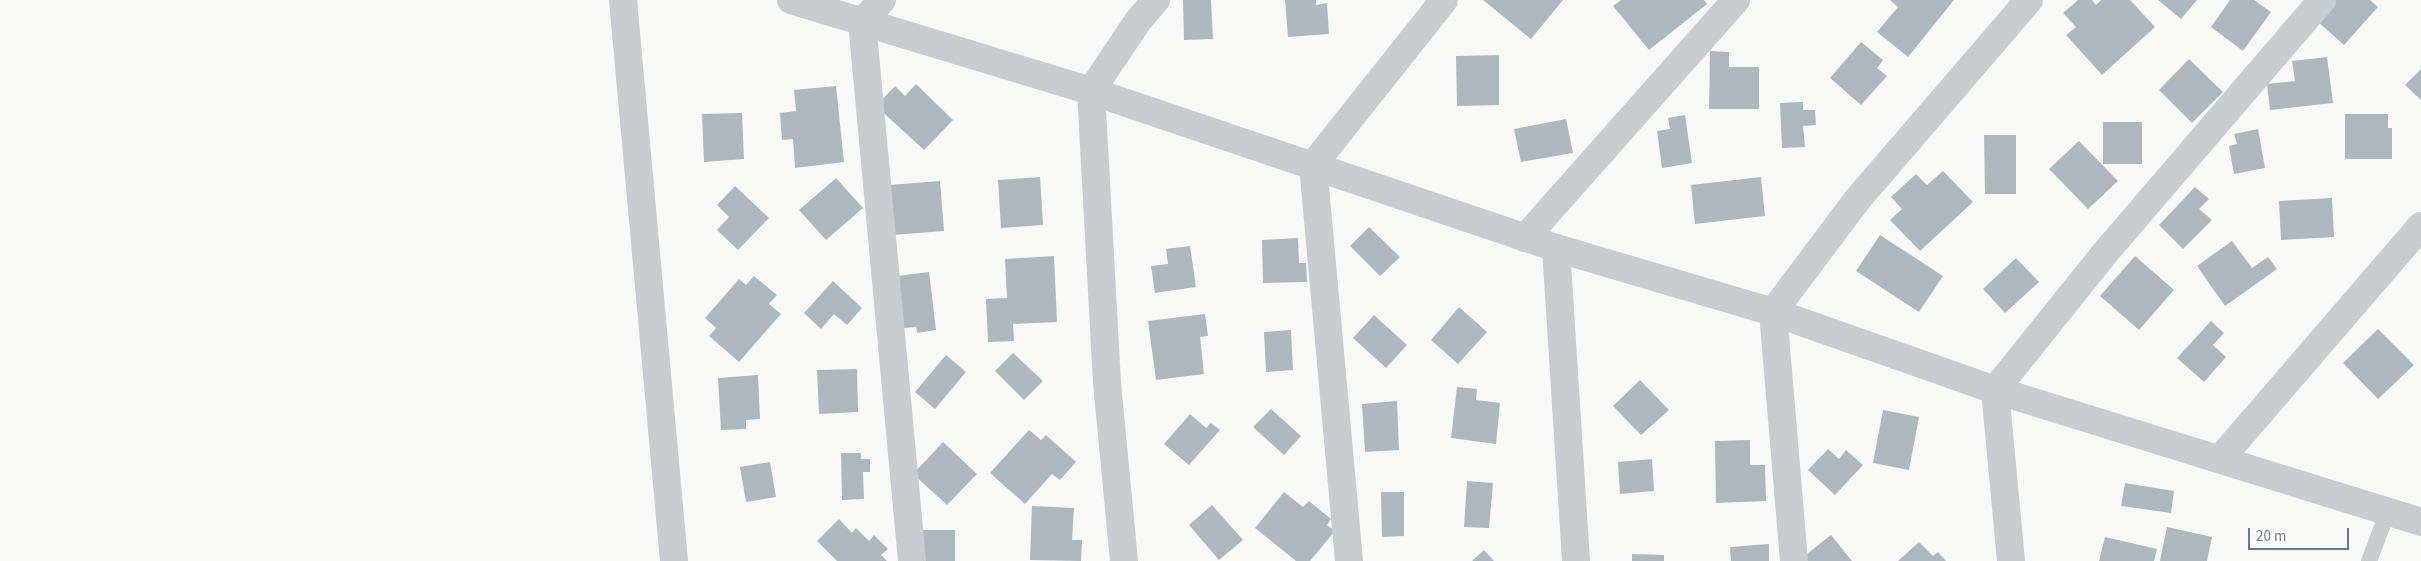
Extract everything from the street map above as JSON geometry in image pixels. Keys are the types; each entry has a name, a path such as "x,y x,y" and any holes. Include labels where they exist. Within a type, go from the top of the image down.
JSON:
{"street":[{"path":"623,0 674,561"},
{"path":"791,0 1091,91 1525,238 1773,312 1995,390 2221,458 2421,522"},
{"path":"882,0 862,22 912,561"},
{"path":"1124,561 1107,383 1091,91 1138,21 1156,0"},
{"path":"1349,561 1313,165 1444,0"},
{"path":"1525,238 1736,0"},
{"path":"1794,561 1773,312 1856,200 2030,0"},
{"path":"2011,561 1995,390 2105,253 2322,0"},
{"path":"2221,458 2421,226"},
{"path":"1556,248 1576,561"}],"lane":[{"path":"2370,561 2388,511"}],"building":[{"path":"1183,0 1211,0 1213,39 1184,40"},
{"path":"1285,0 1316,0 1316,5 1327,3 1329,34 1288,37"},
{"path":"1483,0 1563,0 1531,39"},
{"path":"1621,0 1704,0 1707,4 1649,50 1613,6"},
{"path":"1890,0 1954,0 1908,57 1877,32 1898,7"},
{"path":"2078,0 2092,0 2096,5 2101,0 2130,0 2155,27 2102,75 2066,35 2076,27 2063,13"},
{"path":"2158,0 2197,0 2181,19"},
{"path":"2230,0 2254,0 2271,12 2243,51 2211,27"},
{"path":"2336,0 2370,0 2378,7 2344,45 2317,21"},
{"path":"1861,42 1883,60 1877,68 1887,76 1861,105 1830,78"},
{"path":"1710,51 1729,52 1729,67 1759,67 1759,109 1709,109"},
{"path":"1499,55 1499,105 1457,106 1456,56"},
{"path":"2327,57 2333,103 2270,110 2267,84 2295,81 2292,61"},
{"path":"2189,59 2223,92 2192,123 2159,90"},
{"path":"2421,69 2421,100 2405,85"},
{"path":"916,84 953,120 924,150 876,106 895,86 905,96"},
{"path":"836,86 844,162 795,168 793,139 782,140 780,113 796,111 794,90"},
{"path":"1803,102 1803,110 1815,110 1816,125 1803,126 1805,147 1782,148 1780,103"},
{"path":"742,113 744,159 704,162 702,114"},
{"path":"2345,114 2388,114 2388,128 2392,128 2392,159 2345,159"},
{"path":"1685,115 1692,163 1662,168 1657,131 1670,129 1668,118"},
{"path":"1566,119 1573,153 1521,162 1514,129"},
{"path":"2103,122 2142,122 2142,164 2103,164"},
{"path":"2258,129 2265,168 2234,174 2229,146 2237,144 2234,134"},
{"path":"1984,135 2016,135 2016,194 1985,194"},
{"path":"2079,141 2118,181 2088,209 2049,169"},
{"path":"1943,171 1973,202 1920,251 1890,220 1902,209 1891,197 1916,174 1927,185"},
{"path":"1040,177 1043,225 1001,228 998,180"},
{"path":"1761,177 1765,216 1695,224 1691,185"},
{"path":"836,178 863,208 826,240 799,210"},
{"path":"940,181 944,231 893,235 889,185"},
{"path":"735,186 769,218 738,250 717,230 729,217 717,205"},
{"path":"2195,187 2209,199 2199,209 2212,220 2183,249 2159,225"},
{"path":"2332,198 2334,237 2281,240 2279,201"},
{"path":"1369,227 1400,257 1380,276 1350,246"},
{"path":"1880,235 1943,276 1919,312 1856,271"},
{"path":"1298,238 1299,263 1306,263 1307,282 1263,283 1262,240"},
{"path":"2232,241 2252,268 2268,257 2277,269 2225,306 2197,266"},
{"path":"1190,246 1196,287 1155,293 1151,266 1168,264 1166,249"},
{"path":"1054,256 1057,322 1013,324 1014,341 988,342 986,299 1007,298 1005,259"},
{"path":"2135,256 2174,290 2139,330 2100,296"},
{"path":"2016,258 2039,282 2005,313 1983,289"},
{"path":"929,272 936,330 917,333 916,327 904,328 897,276"},
{"path":"754,276 777,295 769,304 781,314 739,362 709,336 716,328 705,318 739,279 746,285"},
{"path":"833,281 862,308 847,325 834,314 821,329 804,313"},
{"path":"1459,307 1487,332 1458,364 1431,340"},
{"path":"1205,314 1208,336 1200,337 1204,374 1156,380 1148,321"},
{"path":"1374,315 1407,345 1386,368 1353,338"},
{"path":"2211,321 2224,333 2213,345 2226,357 2204,382 2177,358"},
{"path":"2378,329 2414,365 2378,399 2343,363"},
{"path":"1291,330 1293,370 1266,372 1264,332"},
{"path":"1013,353 1043,381 1024,400 995,371"},
{"path":"946,355 966,372 935,409 915,392"},
{"path":"857,369 858,412 819,414 817,370"},
{"path":"758,375 760,419 746,420 746,429 721,430 718,378"},
{"path":"1640,380 1669,410 1641,435 1613,406"},
{"path":"1457,387 1477,389 1476,400 1500,403 1496,444 1451,438"},
{"path":"1397,401 1399,450 1365,452 1362,404"},
{"path":"1271,409 1301,436 1284,455 1253,427"},
{"path":"1883,410 1919,417 1909,470 1873,463"},
{"path":"1190,414 1206,428 1211,423 1220,430 1189,465 1164,444"},
{"path":"1029,430 1041,440 1046,435 1076,462 1060,480 1052,474 1025,504 990,473"},
{"path":"1750,440 1750,465 1765,465 1766,501 1716,503 1715,441"},
{"path":"943,442 977,474 947,505 913,474"},
{"path":"1828,449 1839,459 1846,450 1863,465 1835,495 1808,470"},
{"path":"841,453 861,453 861,459 870,459 870,472 863,472 864,499 842,500"},
{"path":"1652,459 1654,491 1620,494 1618,462"},
{"path":"770,462 776,497 746,502 740,467"},
{"path":"1467,481 1493,483 1489,528 1464,527"},
{"path":"2125,483 2174,491 2171,513 2121,506"},
{"path":"1284,492 1303,507 1309,501 1331,519 1327,525 1335,531 1310,561 1296,561 1255,528"},
{"path":"1381,492 1404,492 1404,536 1382,537"},
{"path":"1212,505 1243,540 1219,560 1189,525"},
{"path":"1032,506 1074,508 1072,540 1082,540 1081,561 1030,560"},
{"path":"839,519 852,533 856,528 869,541 874,535 888,549 881,555 887,561 837,561 817,541"},
{"path":"2167,527 2212,537 2207,561 2160,561"},
{"path":"918,530 955,530 955,561 918,561"},
{"path":"1831,535 1852,561 1798,561"},
{"path":"2105,537 2157,549 2154,561 2099,561"},
{"path":"1919,542 1933,556 1938,552 1946,561 1898,561"},
{"path":"1769,544 1769,561 1731,561 1730,547"},
{"path":"1484,550 1494,561 1472,561"},
{"path":"1632,554 1664,555 1664,561 1632,561"}]}
